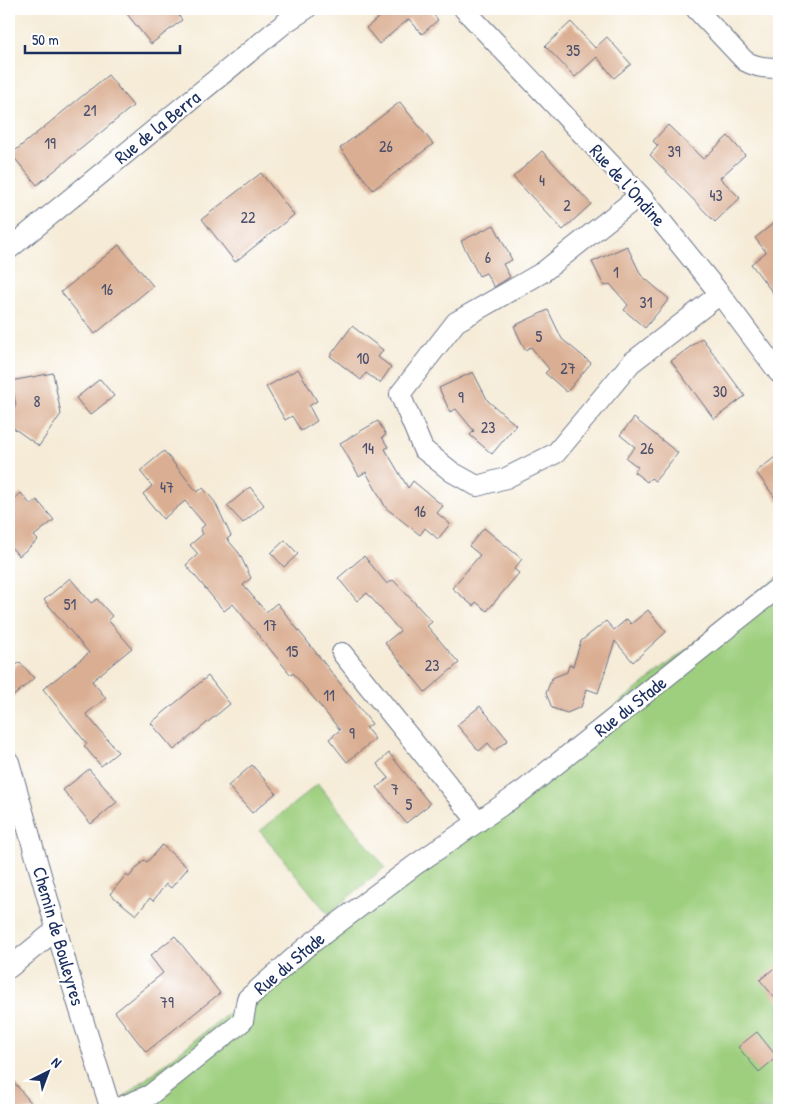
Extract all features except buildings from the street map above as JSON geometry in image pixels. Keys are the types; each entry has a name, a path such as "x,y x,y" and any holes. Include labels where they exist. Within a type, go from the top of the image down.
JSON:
{"street":[{"name":"Rue de la Berra","path":"9,249 286,22 306,9"},
{"name":"Rue de l'Ondine","path":"464,9 640,195 720,294 779,373"},
{"path":"696,9 745,61 755,66 771,69 779,67"},
{"path":"640,195 544,272 456,322 400,394 424,449 452,472 476,486 506,478 556,453 632,363 720,294"},
{"name":"Rue du Stade","path":"113,1110 156,1091 243,1021 247,999 305,948 415,865 524,790 779,587"},
{"path":"342,653 478,822"},
{"name":"Chemin de Bouleyres","path":"9,762 57,929 113,1110"},
{"path":"9,968 57,929"}],"green space":[{"path":"779,576 779,1110 119,1110 123,1097"},
{"path":"318,784 385,867 328,914 260,831"}]}
